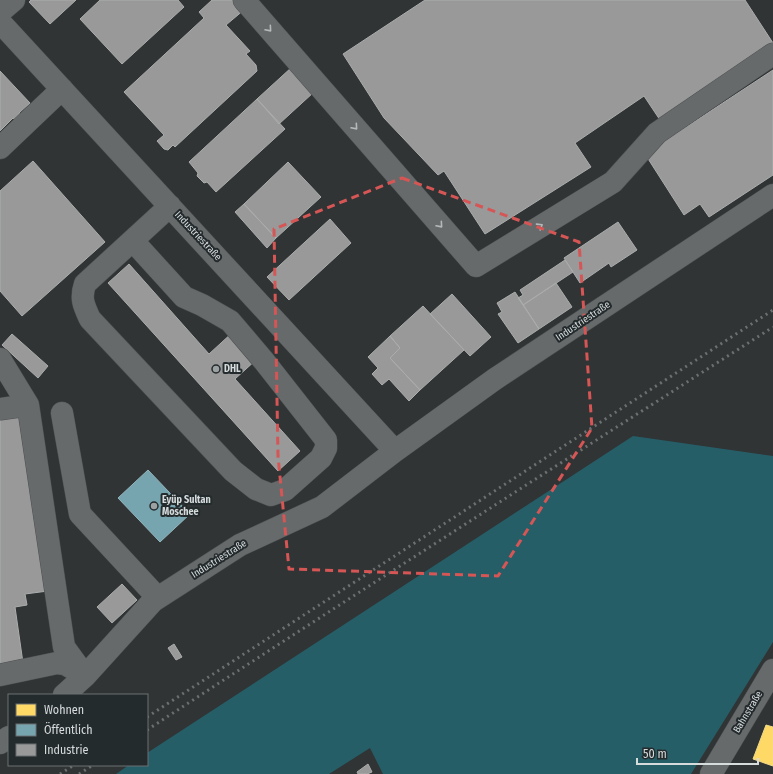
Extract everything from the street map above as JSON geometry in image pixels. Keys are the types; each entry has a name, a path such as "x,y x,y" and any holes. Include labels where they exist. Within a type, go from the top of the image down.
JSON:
{"street":[{"path":"0,12 14,0"},
{"path":"244,0 476,266 613,182 657,133 773,54"},
{"name":"Industriestraße","path":"0,22 395,451"},
{"path":"0,148 62,89"},
{"name":"Industriestraße","path":"65,694 85,676 153,601 240,545 322,507 395,451 495,379 773,195"},
{"path":"133,241 184,297 202,305 230,321 264,361 326,440 326,448 321,458 285,490 271,495 256,489 233,471 90,320 82,301 85,284 170,206"},
{"path":"0,359 28,405 64,647 85,676"},
{"path":"0,409 28,405"},
{"path":"62,413 80,514 158,598"},
{"path":"0,676 57,663 65,664 85,676"},
{"name":"Bahnstraße","path":"711,774 773,670"}],"highlighted area":[{"path":"402,178 579,242 592,428 498,576 289,569 278,456 274,229"}],"shaded area":[{"path":"633,436 773,456 773,642 691,774 383,774 370,748 329,774 116,774 128,766 148,766 148,752"}],"building: Wohnen":[{"path":"766,725 773,727 773,766 753,759"}],"building: Öffentlich":[{"name":"Eyüp Sultan Moschee","path":"148,470 190,514 160,542 118,498"}],"building: Industrie":[{"path":"31,0 76,0 50,24 29,2"},
{"path":"100,0 178,0 184,7 122,64 80,19"},
{"path":"212,0 237,0 245,9 226,25 250,51 246,54 256,65 257,71 175,147 173,145 168,150 164,149 157,141 164,135 124,92 204,18 199,12"},
{"path":"425,0 745,0 773,45 660,120 644,96 575,143 591,167 485,234 444,171 438,175 384,118 343,54"},
{"path":"292,67 314,92 279,124 257,99"},
{"path":"773,70 773,175 709,217 700,204 684,215 645,154"},
{"path":"0,71 30,103 19,113 20,116 16,120 13,118 0,131"},
{"path":"257,99 285,129 216,192 207,182 204,183 197,176 198,173 189,162"},
{"path":"33,161 105,242 22,316 0,291 0,191"},
{"path":"288,162 321,197 276,238 244,204"},
{"path":"244,204 276,238 267,248 235,212"},
{"path":"330,219 351,243 289,300 267,277"},
{"path":"618,222 637,250 611,267 609,263 580,283 564,258"},
{"path":"565,260 573,272 523,305 518,298 523,295 520,290"},
{"name":"DHL","path":"129,264 209,354 233,332 257,359 235,379 300,451 278,471 108,283"},
{"path":"556,283 572,307 539,329 523,305"},
{"path":"515,292 539,329 518,343 498,314 502,312 497,303"},
{"path":"452,294 491,337 470,356 430,314"},
{"path":"423,306 464,350 420,390 390,358 400,348 390,336"},
{"path":"12,334 48,366 38,378 2,345"},
{"path":"390,336 400,348 390,358 420,390 409,401 389,379 382,385 372,374 378,368 368,357"},
{"path":"22,416 48,591 25,594 27,605 15,607 23,663 0,666 0,420"},
{"path":"122,584 137,600 112,623 97,607"},
{"path":"174,644 182,657 176,660 168,648"},
{"path":"368,764 372,772 367,774 358,774 357,772"}],"railway":[{"path":"148,716 773,310"},
{"path":"148,729 773,327"},
{"path":"60,774 72,766"},
{"path":"79,774 91,766"}],"place":[{"name":"DHL","path":"216,369"},
{"name":"Eyüp Sultan Moschee","path":"154,506"}]}
